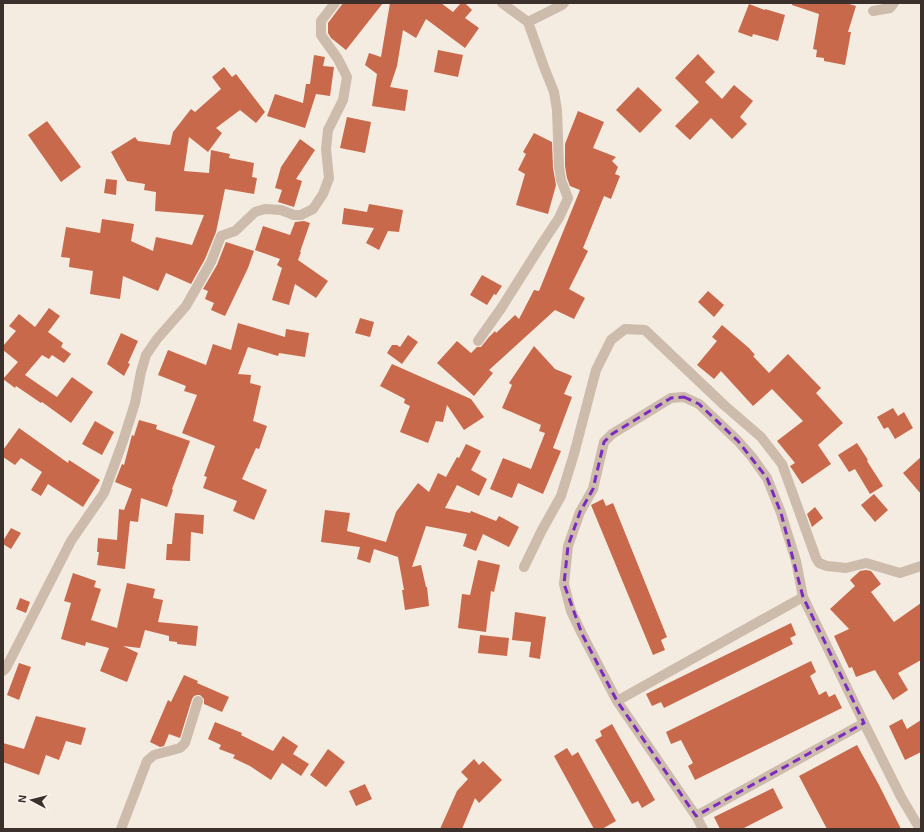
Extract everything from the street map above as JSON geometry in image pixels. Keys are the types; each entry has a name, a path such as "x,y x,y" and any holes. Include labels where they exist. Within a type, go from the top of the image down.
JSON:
{"street":[{"path":"3,672 71,541 104,493 135,403 146,355 157,339 186,306 211,262 221,236 236,231 255,212 265,209 281,210 294,215 301,215 313,209 323,194 329,178 326,148 328,130 343,100 346,77 338,59 321,35 321,21 335,3"},
{"path":"478,341 502,307 559,218 568,198 561,180 559,167 557,110 554,92 528,22 502,3"},
{"path":"528,22 564,3"},
{"path":"873,12 890,8 894,3"},
{"path":"524,567 561,496 574,454 596,370 611,340 625,329 645,330 724,405 761,436 782,464 819,563 827,566 846,568 866,563 900,573 921,566"},
{"path":"703,829 696,816 617,701 571,611 564,584 568,546 580,512 593,489 604,442 612,434 671,398 684,397 700,404 738,441 767,478 781,513 796,561 803,597 901,797 920,829"},
{"path":"617,701 803,597"},
{"path":"121,829 147,761 154,756 180,748 185,743 198,701"},
{"path":"696,816 864,723"}],"highlighted area":[{"path":"684,397 699,404 738,441 767,478 781,513 803,597 864,723 696,816 617,701 582,634 564,584 568,546 580,512 593,489 604,442 612,434 671,398"}],"building":[{"path":"343,3 383,3 346,50 331,38 328,33 328,23"},
{"path":"390,3 441,3 453,12 461,3 465,3 472,10 465,18 479,28 465,48 426,19 416,38 403,30 397,66 390,87 408,90 405,111 372,106 377,74 365,65 369,53 381,57"},
{"path":"792,3 846,3 856,6 848,32 851,32 845,65 824,61 824,58 816,57 817,50 813,49 819,14 792,5"},
{"path":"749,4 785,15 778,41 753,34 752,37 738,32"},
{"path":"438,50 463,55 458,77 434,72"},
{"path":"698,54 715,72 705,82 722,99 734,85 753,101 740,117 747,124 732,139 711,118 690,140 675,126 699,102 675,78"},
{"path":"314,55 325,57 323,66 334,67 330,96 316,94 305,128 267,116 275,94 303,103 306,84 310,84"},
{"path":"224,67 232,77 236,74 265,112 256,123 240,110 216,128 222,133 208,152 189,137 184,171 209,173 211,150 230,154 229,158 254,163 252,177 257,178 254,194 225,189 216,232 205,259 191,284 166,273 158,291 123,276 120,299 90,294 93,271 69,267 70,258 61,257 66,227 100,233 102,219 134,224 131,241 153,251 156,237 192,245 204,215 155,211 156,192 144,190 145,184 127,181 111,152 135,137 138,141 170,145 173,132 191,109 195,112 221,89 212,77"},
{"path":"638,87 662,110 640,133 616,110"},
{"path":"578,111 604,122 593,148 616,157 612,161 618,167 615,174 620,176 611,199 604,196 583,248 588,251 569,289 585,298 574,319 555,310 489,370 493,373 474,396 437,363 457,341 471,353 477,347 481,347 495,331 496,333 515,315 519,319 534,290 539,291 580,190 570,186 565,166 565,144"},
{"path":"347,117 371,122 365,153 340,148"},
{"path":"47,121 81,167 61,182 28,135"},
{"path":"534,133 552,142 553,168 556,185 548,214 516,205 525,174 518,170 526,154 523,152"},
{"path":"300,139 315,150 296,179 302,181 294,207 278,202 282,190 275,188 281,167"},
{"path":"106,179 117,180 116,195 104,193"},
{"path":"369,204 403,210 399,232 388,231 379,250 366,243 374,228 342,224 344,208 367,212"},
{"path":"304,221 310,223 298,260 328,281 316,298 295,284 289,305 272,300 282,268 277,265 280,259 255,250 263,226 290,235 295,222"},
{"path":"226,242 254,251 248,268 225,316 211,310 214,303 205,299 208,291 203,289 217,265"},
{"path":"482,275 502,286 496,295 494,294 487,305 470,295"},
{"path":"708,291 724,305 714,317 698,302"},
{"path":"49,308 60,316 48,332 63,343 61,347 71,354 64,363 52,355 49,359 42,355 25,375 57,397 72,377 93,392 71,423 42,402 41,403 16,386 15,388 3,379 18,362 3,350 3,346 16,331 9,326 19,314 35,327"},
{"path":"360,318 374,322 370,337 355,333"},
{"path":"238,323 285,337 286,329 309,333 305,357 279,353 278,356 248,347 238,374 251,375 250,383 261,386 253,421 267,426 259,449 256,448 242,479 267,490 254,520 233,511 237,501 203,488 207,477 204,476 215,446 182,433 197,395 184,391 186,386 158,375 168,350 206,365 213,344 231,350"},
{"path":"722,325 749,348 755,355 753,356 769,373 788,354 821,388 816,393 843,423 818,445 831,464 802,484 790,466 795,463 777,441 803,421 772,389 753,406 721,371 714,379 697,365 717,341 712,337"},
{"path":"121,333 138,341 124,376 107,364"},
{"path":"408,335 418,342 402,364 387,353 392,345 397,345 400,347"},
{"path":"534,346 555,369 572,376 564,394 572,397 553,448 561,451 543,494 518,483 512,498 490,489 503,458 531,469 545,433 539,431 541,425 502,408 512,385 509,383"},
{"path":"392,364 471,399 484,417 464,430 447,405 443,422 436,421 428,443 400,432 410,406 404,403 405,399 380,386"},
{"path":"893,408 898,416 904,412 913,428 895,439 888,427 884,429 877,417"},
{"path":"139,420 157,425 156,429 190,441 172,489 173,490 167,507 141,498 138,522 130,521 125,569 97,565 99,552 97,552 98,538 117,540 119,509 124,510 132,489 115,482 122,464 124,465 132,435 134,436"},
{"path":"95,421 114,432 102,455 82,444"},
{"path":"19,428 68,463 69,460 100,480 83,507 48,484 41,496 31,490 42,472 21,458 15,465 3,457 3,450"},
{"path":"857,443 883,486 870,494 855,469 849,472 838,455"},
{"path":"466,444 481,451 471,470 487,479 479,496 457,485 445,508 470,513 471,511 496,521 499,516 519,527 509,547 483,534 476,551 463,546 467,534 426,526 412,567 421,565 427,587 429,606 405,610 402,590 404,590 398,557 374,549 370,563 357,559 360,547 321,542 325,510 350,513 347,531 386,542 396,512 418,483 429,492 438,473 446,477 457,457 459,458"},
{"path":"921,457 921,494 903,473"},
{"path":"874,494 888,510 875,522 861,505"},
{"path":"603,499 606,506 613,503 667,637 661,640 665,650 653,655 591,505"},
{"path":"815,507 823,518 812,527 807,514"},
{"path":"175,513 204,515 203,534 191,532 190,561 166,560 167,544 172,544"},
{"path":"11,528 21,533 11,549 3,544 3,541"},
{"path":"478,560 500,565 494,592 491,591 486,632 458,628 462,594 470,595"},
{"path":"860,571 871,571 881,584 871,592 894,622 921,603 921,660 898,673 908,690 893,700 875,670 856,677 852,667 849,668 834,636 849,629 830,609 855,586 850,580"},
{"path":"73,573 96,581 94,587 101,589 91,620 117,628 127,583 155,589 153,598 163,600 158,622 198,626 196,646 177,644 177,642 169,641 169,636 145,630 140,648 123,646 138,653 127,682 100,671 109,648 86,642 85,646 61,639 71,603 64,601"},
{"path":"20,598 30,602 26,613 16,609"},
{"path":"515,612 546,617 540,659 529,657 531,642 512,640"},
{"path":"791,623 796,635 790,638 793,644 664,708 661,702 652,706 646,694"},
{"path":"480,635 509,638 507,656 478,653"},
{"path":"811,661 816,672 810,676 819,695 826,691 829,697 835,694 842,708 695,780 688,766 693,763 681,740 671,744 666,732"},
{"path":"19,663 31,667 19,700 7,695"},
{"path":"184,675 198,681 197,683 229,697 222,712 204,704 204,699 200,695 194,696 180,738 169,734 164,746 160,747 150,742 168,700 171,702"},
{"path":"36,716 86,728 81,745 66,741 59,760 46,755 39,775 3,762 3,743 24,749"},
{"path":"902,719 907,729 921,720 921,752 905,760 889,726"},
{"path":"215,722 242,733 241,735 273,751 283,736 298,746 293,754 309,764 301,776 282,763 271,780 250,766 233,758 235,755 219,749 221,745 208,739"},
{"path":"612,724 655,800 642,808 638,801 632,804 595,740 602,736 600,731"},
{"path":"857,745 901,829 827,829 799,776"},
{"path":"567,748 572,756 578,752 616,821 602,829 594,829 554,756"},
{"path":"328,749 345,762 326,787 310,775"},
{"path":"474,759 479,765 483,761 502,780 479,803 475,798 462,829 440,829 457,791 468,779 461,772"},
{"path":"365,784 372,799 356,806 349,791"},
{"path":"773,788 783,808 742,829 720,829 714,817"}]}
